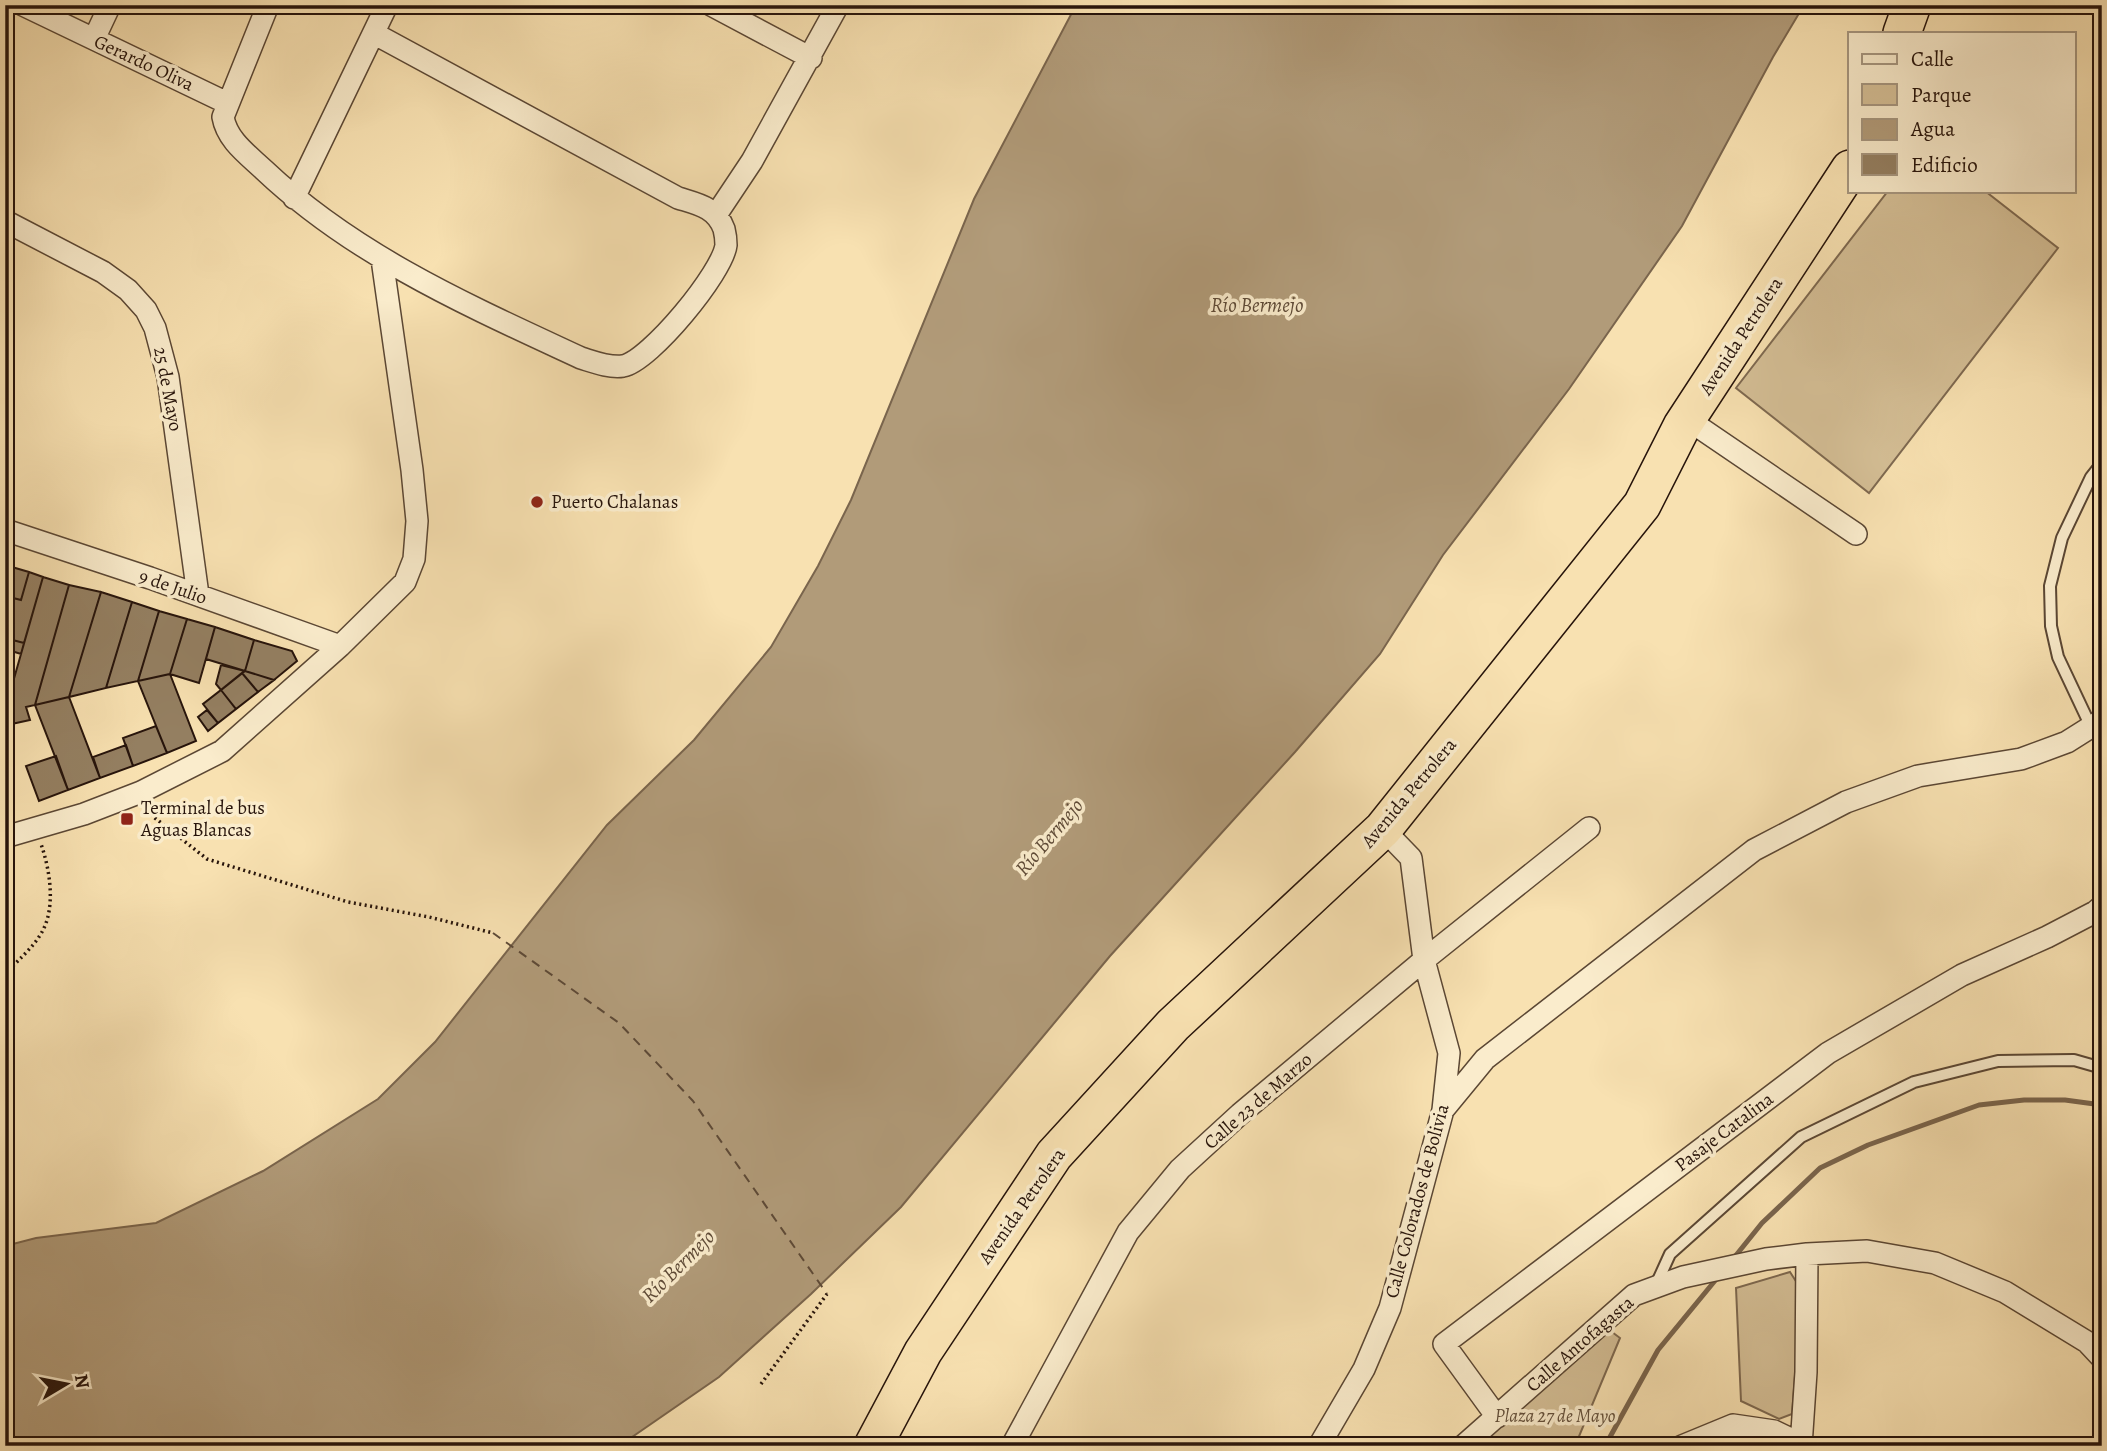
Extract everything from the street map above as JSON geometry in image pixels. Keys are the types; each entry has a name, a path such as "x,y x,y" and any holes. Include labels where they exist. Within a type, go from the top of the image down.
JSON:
{"highway":[{"path":"1902,32 1912,5"},
{"name":"Avenida Petrolera","path":"873,1446 923,1352 1054,1155 1172,1025 1383,829 1642,505 1688,419 1848,172"}],"street":[{"name":"Gerardo Oliva","path":"23,5 227,103"},
{"path":"94,39 110,5"},
{"path":"268,5 223,117 225,129 233,142 320,219 423,283 581,358 605,366 624,366 639,359 665,335 719,263 726,246 724,231 716,215 709,208 678,198 375,34"},
{"path":"294,198 387,5"},
{"path":"711,5 811,58"},
{"path":"716,215 752,162 838,5"},
{"name":"25 de Mayo","path":"5,221 103,272 128,290 146,310 155,328 168,377 198,595"},
{"path":"5,837 84,814 128,797 222,751 340,646 405,582 416,544 412,470 382,259"},
{"path":"1688,419 1856,534"},
{"name":"9 de Julio","path":"5,530 340,646"},
{"path":"1443,1110 1485,1059 1754,850 1846,802 1918,776 2021,759 2067,742 2096,724"},
{"name":"Calle 23 de Marzo","path":"1012,1446 1128,1232 1181,1169 1240,1114 1424,960 1589,828"},
{"name":"Calle Colorados de Bolivia","path":"1320,1446 1364,1369 1390,1308 1443,1110 1449,1053 1424,960 1411,858 1383,829"},
{"name":"Pasaje Catalina","path":"1497,1417 1444,1345 1828,1053 1962,975 2099,912"},
{"name":"Calle Antofagasta","path":"1463,1446 1634,1295 1683,1277 1766,1259 1867,1251 1935,1263 2005,1292 2087,1342 2100,1353"},
{"path":"1682,1446 1732,1425 1774,1431 1801,1445 1806,1372 1807,1254"}],"lane":[{"path":"2096,724 2058,657 2051,626 2050,586 2062,538 2091,477 2102,463"},
{"path":"1654,1288 1670,1254 1801,1137 1914,1082 1998,1061 2074,1060 2102,1068"}],"path":[{"path":"128,797 207,859 348,902 429,917 493,933"},
{"path":"5,974 43,930 49,909 47,861 34,830"},
{"path":"761,1384 827,1294"}],"green space":[{"path":"1887,192 1986,192 2058,248 1869,493 1736,388"},
{"path":"1790,1272 1799,1286 1800,1311 1792,1414 1779,1419 1741,1401 1736,1288"},
{"name":"Plaza 27 de Mayo","path":"1608,1329 1620,1338 1575,1446 1477,1446"}],"water":[{"name":"Río Bermejo","path":"1076,5 1804,5 1682,226 1569,389 1443,555 1380,654 1110,956 901,1207 811,1294 719,1377 619,1446 5,1446 5,1246 36,1238 156,1223 263,1171 378,1099 435,1042 607,825 694,740 771,647 818,566 851,500 974,199"}],"building":[{"path":"5,565 29,572 21,600 13,598 6,623"},
{"path":"29,572 43,577 24,643 5,638 5,623 13,598 21,600"},
{"path":"43,577 69,585 35,705 26,707 30,720 7,725 5,710"},
{"path":"69,585 101,592 69,697 35,705"},
{"path":"101,592 132,602 106,688 69,697"},
{"path":"132,602 159,611 138,681 106,688"},
{"path":"159,611 187,619 170,674 138,681"},
{"path":"187,619 215,627 199,683 170,674"},
{"path":"215,627 254,640 245,671 206,659"},
{"path":"5,638 24,643 21,654 5,649"},
{"path":"254,640 292,651 297,661 274,680 245,671"},
{"path":"221,665 245,671 221,690 216,684"},
{"path":"245,671 274,680 258,692 242,673"},
{"path":"242,673 258,692 236,709 221,690"},
{"path":"170,674 196,741 167,753 138,681"},
{"path":"221,690 236,709 218,723 203,704"},
{"path":"69,697 100,778 68,790 35,705"},
{"path":"207,710 218,723 208,731 198,717"},
{"path":"156,726 167,753 133,766 123,738"},
{"path":"126,745 133,766 100,778 93,757"},
{"path":"56,756 68,790 39,801 26,766"}],"waterway":[{"path":"1733,1259 1762,1223 1820,1168 1868,1145 1979,1105 2024,1100 2065,1100 2102,1105"},
{"path":"1605,1446 1658,1350 1718,1277"}],"ferry route":[{"path":"493,933 619,1023 693,1101 827,1294"}],"place":[{"name":"Puerto Chalanas","path":"537,502"},
{"name":"Terminal de bus Aguas Blancas","path":"127,819"}]}
